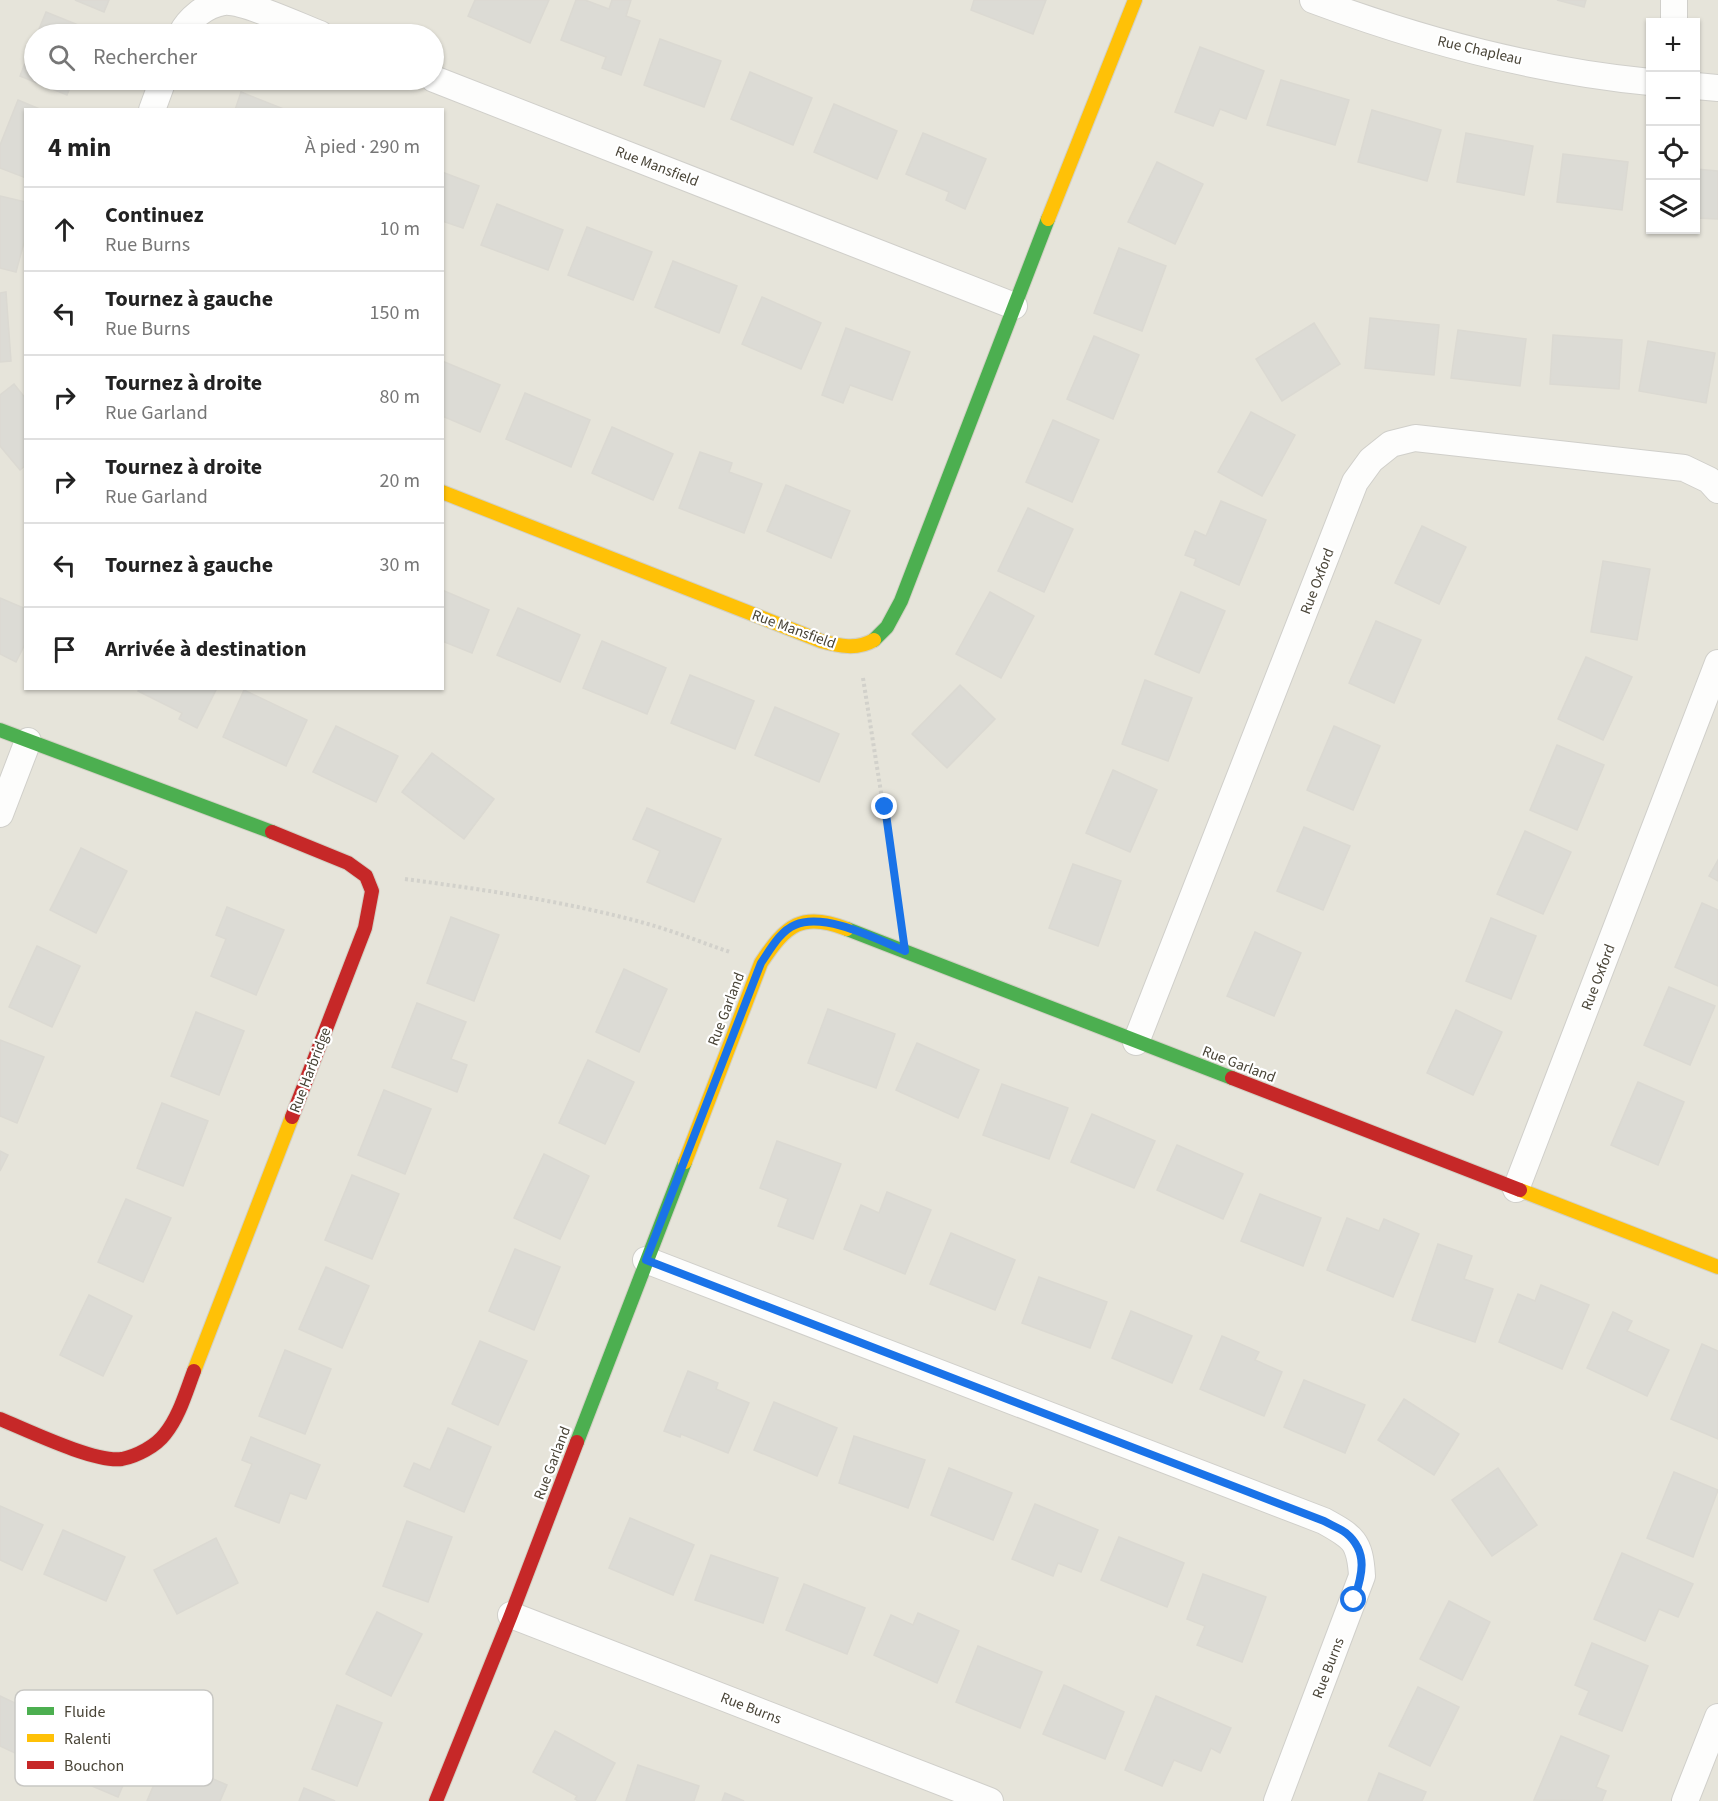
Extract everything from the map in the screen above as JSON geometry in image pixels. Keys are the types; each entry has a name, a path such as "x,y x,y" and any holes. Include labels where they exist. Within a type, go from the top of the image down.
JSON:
{"street":[{"path":"858,648 877,638 890,624 897,609 1135,0"},
{"name":"Rue Chapleau","path":"1313,0 1438,41 1608,78 1646,82"},
{"path":"1674,0 1674,18"},
{"path":"189,24 194,17 210,6 226,2 243,4 294,24"},
{"name":"Rue Mansfield","path":"444,83 1014,306"},
{"path":"1700,86 1718,88"},
{"path":"153,108 159,90"},
{"name":"Rue Oxford","path":"1136,1042 1355,482 1371,460 1391,444 1416,438 1684,468 1709,480 1718,490"},
{"name":"Rue Mansfield","path":"444,493 821,641 858,648"},
{"name":"Rue Oxford","path":"1516,1189 1718,663"},
{"path":"0,730 334,856 352,864 366,874"},
{"path":"0,814 28,741"},
{"name":"Rue Harbridge","path":"0,1419 93,1456 121,1459 144,1451 165,1436 177,1414 365,928 372,905 373,889 366,874"},
{"name":"Rue Garland","path":"436,1801 511,1615 761,963 776,941 793,925 815,920 835,924 1718,1267"},
{"name":"Rue Burns","path":"646,1260 1313,1517 1346,1533 1361,1553 1362,1575 1277,1801"},
{"name":"Rue Burns","path":"511,1615 990,1801"},
{"path":"1685,1801 1718,1717"}],"path":[{"path":"858,648 885,807 905,951"},
{"path":"366,874 504,892 601,913 649,925 761,963"}],"shaded area":[{"path":"0,0 1718,0 1718,1801 0,1801"}],"building":[{"path":"75,0 109,0 104,12"},
{"path":"475,0 549,0 530,43 468,16"},
{"path":"576,0 585,0 609,9 612,0 631,0 626,16 640,21 621,75 602,68 606,57 561,40"},
{"path":"974,0 1046,0 1033,34 971,10"},
{"path":"1557,0 1586,0 1584,7"},
{"path":"46,12 76,24 41,24"},
{"path":"660,39 721,61 704,107 644,85"},
{"path":"1200,47 1264,71 1246,119 1220,109 1213,126 1175,112"},
{"path":"24,66 24,78 20,76"},
{"path":"750,72 812,98 793,145 731,119"},
{"path":"1281,80 1349,100 1335,145 1267,125"},
{"path":"55,90 69,90 67,95"},
{"path":"241,92 281,108 236,108"},
{"path":"18,100 37,108 24,108 24,177 0,168 0,145"},
{"path":"834,104 897,131 877,179 814,152"},
{"path":"1372,110 1441,130 1427,181 1358,162"},
{"path":"923,133 986,159 965,209 946,200 949,192 906,174"},
{"path":"1466,133 1533,146 1524,195 1457,182"},
{"path":"1563,154 1628,162 1622,210 1557,202"},
{"path":"1157,162 1203,184 1175,244 1128,222"},
{"path":"1700,169 1718,171 1718,219 1700,218"},
{"path":"444,173 479,186 463,228 444,222"},
{"path":"0,196 24,202 24,242 16,272 0,268"},
{"path":"497,204 563,230 548,270 481,245"},
{"path":"587,227 652,252 633,300 568,275"},
{"path":"1119,248 1166,266 1142,331 1094,313"},
{"path":"673,261 737,286 719,333 655,307"},
{"path":"6,292 11,361 0,362 0,293"},
{"path":"762,297 821,323 801,369 742,344"},
{"path":"1370,318 1439,325 1434,375 1365,368"},
{"path":"1314,323 1340,364 1282,401 1256,359"},
{"path":"846,328 910,352 892,400 850,385 843,403 822,395"},
{"path":"1458,330 1526,339 1520,386 1451,378"},
{"path":"1553,335 1622,340 1619,389 1550,384"},
{"path":"1094,336 1139,355 1113,419 1067,399"},
{"path":"1648,341 1715,353 1706,403 1639,391"},
{"path":"444,362 500,385 480,432 444,417"},
{"path":"14,384 24,396 24,467 20,470 0,446 0,395"},
{"path":"525,393 590,420 571,467 506,439"},
{"path":"1251,412 1295,435 1262,496 1218,472"},
{"path":"1053,420 1099,440 1072,502 1026,482"},
{"path":"612,427 673,454 653,500 592,473"},
{"path":"700,452 732,463 729,472 762,484 744,533 679,508"},
{"path":"786,485 850,511 831,558 767,531"},
{"path":"1221,501 1266,520 1239,585 1194,565 1196,559 1185,555 1195,531 1206,536"},
{"path":"1028,508 1073,529 1044,592 998,571"},
{"path":"1422,526 1466,547 1439,604 1395,583"},
{"path":"1603,561 1650,569 1637,640 1591,632"},
{"path":"444,591 489,610 472,653 444,642"},
{"path":"990,592 1034,616 1001,678 956,654"},
{"path":"1181,592 1225,611 1199,673 1155,654"},
{"path":"0,598 24,608 24,646 16,662 0,654"},
{"path":"518,608 580,635 560,682 497,655"},
{"path":"1376,621 1421,640 1394,703 1349,683"},
{"path":"602,641 666,668 647,714 583,688"},
{"path":"1586,657 1632,677 1603,740 1558,719"},
{"path":"690,675 754,701 735,749 671,723"},
{"path":"1145,680 1192,698 1168,761 1122,744"},
{"path":"960,685 995,719 947,768 912,734"},
{"path":"216,690 197,728 179,719 182,713 138,691"},
{"path":"244,690 307,720 286,766 223,737"},
{"path":"775,707 839,734 819,782 755,755"},
{"path":"336,726 398,756 376,802 313,772"},
{"path":"1334,726 1380,746 1353,810 1307,790"},
{"path":"1557,745 1604,765 1577,830 1530,810"},
{"path":"432,753 494,799 464,839 402,792"},
{"path":"1113,770 1157,790 1130,852 1086,833"},
{"path":"647,808 721,839 694,902 647,882 660,851 633,839"},
{"path":"1304,827 1350,846 1323,910 1277,891"},
{"path":"1525,831 1571,852 1543,914 1497,894"},
{"path":"81,848 127,871 96,933 50,910"},
{"path":"1718,860 1718,881 1709,876"},
{"path":"1073,864 1121,881 1098,946 1049,928"},
{"path":"1702,903 1718,910 1718,986 1675,967"},
{"path":"227,907 284,930 256,995 211,976 226,939 216,935"},
{"path":"451,917 499,935 474,1001 427,983"},
{"path":"1491,918 1536,936 1511,999 1466,981"},
{"path":"1255,932 1301,953 1274,1016 1227,996"},
{"path":"37,946 80,966 52,1027 9,1007"},
{"path":"624,969 667,989 639,1052 596,1032"},
{"path":"1669,987 1715,1006 1690,1065 1644,1045"},
{"path":"417,1003 466,1022 451,1059 467,1065 457,1092 392,1067"},
{"path":"828,1009 895,1034 876,1088 808,1063"},
{"path":"1456,1010 1502,1032 1473,1095 1427,1073"},
{"path":"196,1012 244,1031 219,1095 171,1076"},
{"path":"0,1040 44,1057 17,1123 0,1116"},
{"path":"917,1043 979,1070 958,1118 896,1090"},
{"path":"588,1060 634,1082 605,1144 559,1123"},
{"path":"1638,1082 1684,1102 1658,1165 1611,1145"},
{"path":"1002,1084 1068,1108 1049,1159 983,1135"},
{"path":"384,1090 431,1109 405,1174 358,1155"},
{"path":"162,1103 208,1121 183,1186 137,1168"},
{"path":"1092,1114 1155,1141 1134,1188 1071,1162"},
{"path":"777,1141 841,1164 813,1239 778,1226 788,1199 760,1188"},
{"path":"1177,1145 1243,1174 1223,1219 1157,1190"},
{"path":"0,1151 8,1155 0,1171"},
{"path":"544,1154 589,1176 560,1239 514,1218"},
{"path":"352,1175 399,1194 372,1259 325,1240"},
{"path":"887,1192 931,1210 905,1274 844,1249 861,1205 879,1213"},
{"path":"1260,1194 1321,1218 1303,1266 1241,1241"},
{"path":"126,1199 171,1218 143,1282 98,1262"},
{"path":"1347,1218 1379,1231 1384,1219 1419,1234 1393,1297 1327,1270"},
{"path":"951,1233 1015,1260 995,1310 930,1284"},
{"path":"1438,1244 1472,1256 1464,1279 1493,1289 1475,1342 1412,1320"},
{"path":"515,1249 560,1267 534,1330 489,1311"},
{"path":"326,1267 369,1286 342,1348 299,1329"},
{"path":"1039,1277 1107,1302 1090,1348 1022,1323"},
{"path":"1541,1285 1589,1305 1562,1369 1499,1342 1518,1294 1535,1301"},
{"path":"89,1295 132,1316 103,1376 60,1355"},
{"path":"1131,1311 1192,1336 1172,1383 1112,1358"},
{"path":"1613,1312 1632,1321 1627,1331 1669,1350 1647,1396 1587,1368"},
{"path":"1222,1336 1259,1352 1255,1360 1282,1372 1264,1416 1200,1389"},
{"path":"480,1341 527,1361 498,1425 452,1404"},
{"path":"1702,1344 1718,1351 1718,1439 1671,1419"},
{"path":"285,1350 331,1369 305,1434 259,1416"},
{"path":"688,1371 718,1383 716,1389 749,1403 728,1453 681,1434 680,1437 664,1431"},
{"path":"1304,1380 1365,1405 1345,1453 1284,1427"},
{"path":"1404,1399 1459,1434 1434,1475 1378,1440"},
{"path":"774,1402 837,1428 817,1476 754,1450"},
{"path":"448,1428 491,1447 464,1512 404,1486 414,1463 430,1470"},
{"path":"854,1436 925,1460 908,1508 839,1483"},
{"path":"251,1437 320,1465 306,1499 290,1493 279,1523 235,1506 252,1464 242,1460"},
{"path":"949,1468 1012,1493 993,1540 931,1515"},
{"path":"1498,1468 1537,1525 1492,1556 1452,1500"},
{"path":"1674,1472 1718,1490 1693,1557 1647,1538"},
{"path":"1035,1504 1098,1530 1081,1572 1058,1563 1053,1576 1012,1559"},
{"path":"0,1506 43,1525 22,1570 0,1560"},
{"path":"630,1518 694,1545 673,1595 609,1568"},
{"path":"407,1521 452,1537 428,1602 383,1586"},
{"path":"63,1530 125,1557 106,1601 44,1574"},
{"path":"1119,1537 1184,1563 1167,1607 1101,1580"},
{"path":"216,1538 238,1583 177,1614 154,1570"},
{"path":"1622,1553 1693,1584 1678,1617 1659,1609 1645,1641 1594,1619"},
{"path":"711,1555 778,1578 763,1623 695,1600"},
{"path":"1203,1574 1266,1597 1242,1662 1197,1645 1205,1626 1187,1619"},
{"path":"804,1584 865,1608 847,1654 786,1630"},
{"path":"1449,1601 1490,1622 1462,1680 1420,1659"},
{"path":"377,1612 422,1634 391,1696 346,1674"},
{"path":"918,1613 959,1631 937,1683 874,1655 891,1615 913,1625"},
{"path":"1592,1643 1648,1666 1622,1731 1579,1714 1589,1691 1575,1685"},
{"path":"978,1646 1042,1672 1020,1728 956,1702"},
{"path":"1064,1685 1124,1712 1105,1759 1043,1734"},
{"path":"1418,1687 1459,1707 1430,1766 1389,1746"},
{"path":"0,1696 15,1703 15,1753 0,1746"},
{"path":"1156,1696 1231,1728 1220,1753 1211,1748 1201,1771 1174,1760 1162,1786 1125,1770"},
{"path":"337,1705 382,1723 357,1786 312,1769"},
{"path":"555,1731 615,1763 595,1801 578,1801 575,1799 577,1796 533,1772"},
{"path":"1561,1736 1609,1756 1596,1787 1606,1791 1602,1801 1534,1800"},
{"path":"638,1765 699,1786 694,1801 626,1801"},
{"path":"1379,1773 1426,1792 1422,1801 1368,1801"},
{"path":"213,1779 227,1785 220,1801 147,1801 153,1786 213,1786"},
{"path":"92,1786 123,1786 118,1797"},
{"path":"304,1788 335,1801 299,1801"},
{"path":"725,1793 744,1801 722,1801"}],"traffic: fast":[{"path":"874,640 887,627 901,601 1048,219"},
{"path":"0,730 272,832"},
{"path":"847,929 1232,1078"},
{"path":"577,1442 685,1162"}],"traffic: slow":[{"path":"1048,219 1135,0"},
{"path":"444,493 821,641 841,646 855,646 874,640"},
{"path":"685,1162 761,963 770,950 787,931 796,925 818,921 847,929"},
{"path":"194,1371 292,1117"},
{"path":"1520,1190 1718,1267"}],"traffic: jam":[{"path":"272,832 348,863 366,876 372,891 365,928 292,1117"},
{"path":"1232,1078 1520,1190"},
{"path":"0,1419 79,1451 110,1459 122,1459 146,1450 165,1434 178,1412 194,1371"},
{"path":"436,1801 511,1615 577,1442"}],"route":[{"path":"885,807 905,951 835,924 815,920 793,925 776,941 761,963 646,1260 1324,1521 1346,1533 1361,1553 1362,1575 1354,1600"}]}
